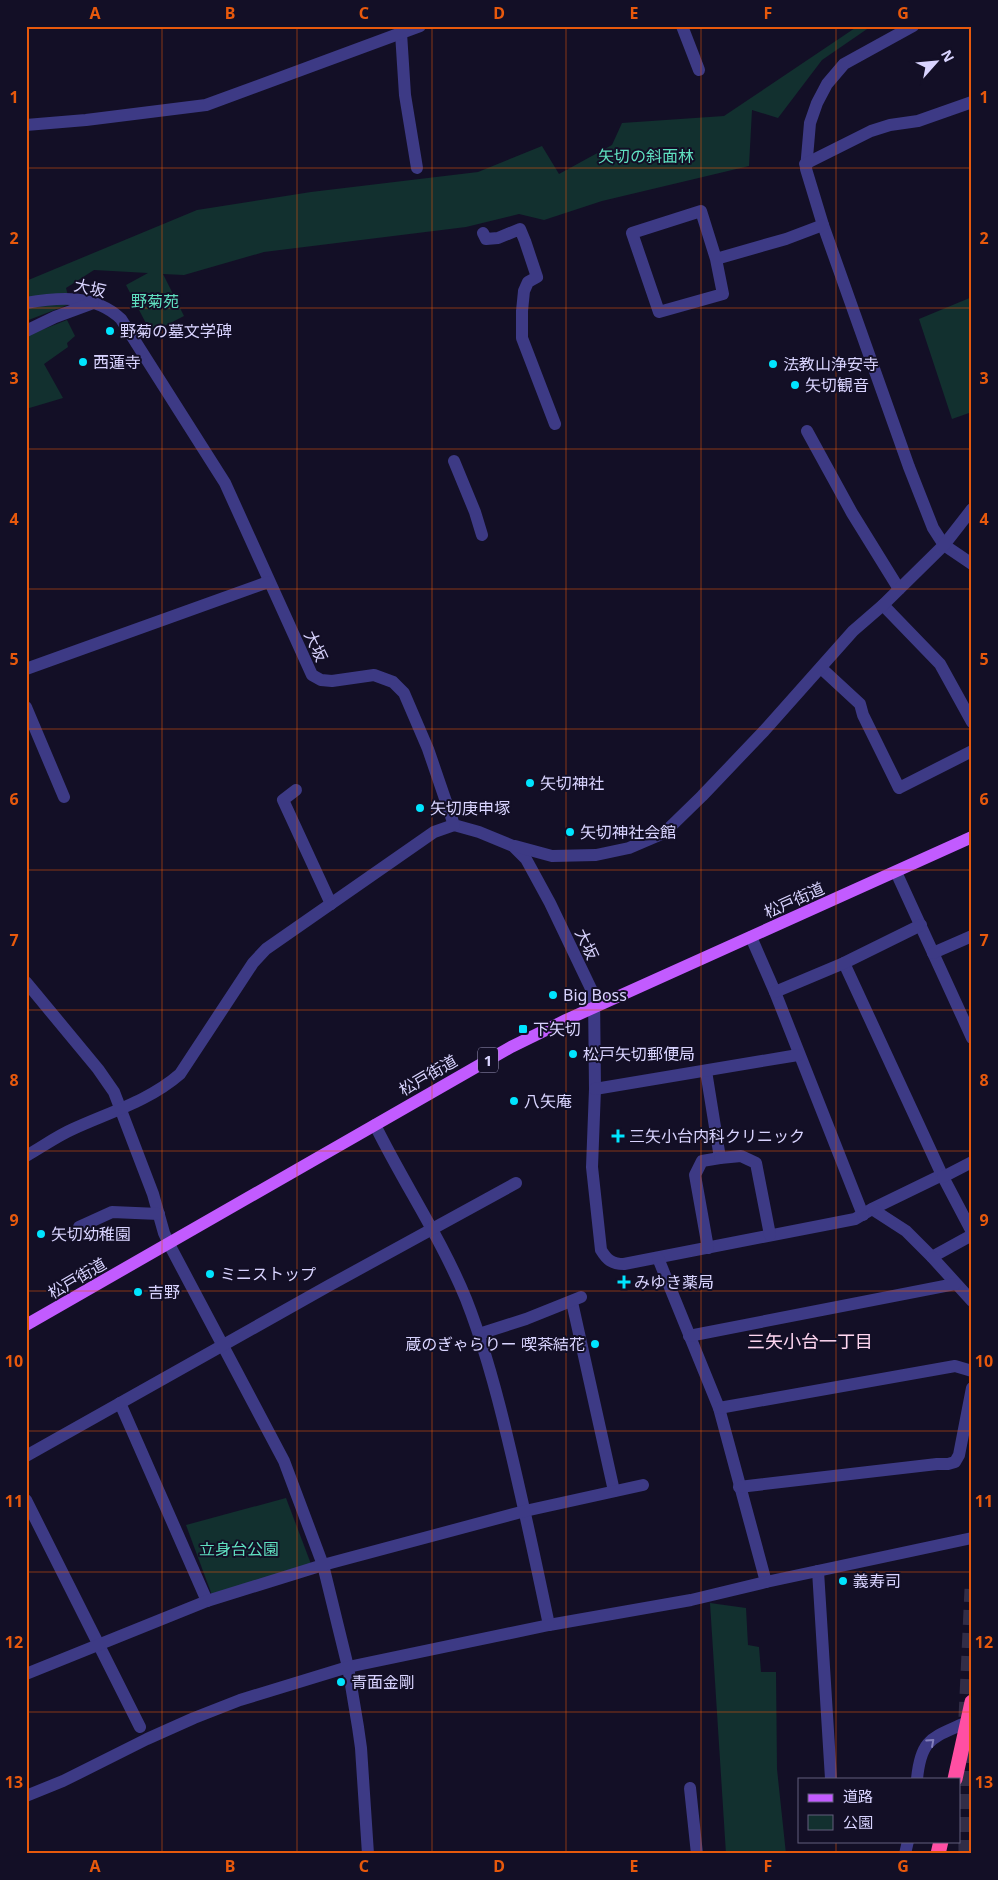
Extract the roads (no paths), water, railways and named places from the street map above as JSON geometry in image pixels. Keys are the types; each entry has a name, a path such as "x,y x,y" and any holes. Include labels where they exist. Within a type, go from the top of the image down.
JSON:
{"highway":[{"path":"955,1778 972,1702"}],"main road":[{"name":"松戸街道","path":"26,1326 503,1051 972,837"}],"street":[{"path":"26,125 86,120 206,105 404,30 420,26"},
{"path":"682,26 699,70"},
{"path":"913,26 844,64 827,84 817,103 810,123 805,164 823,225 909,467 933,528 944,545 972,564"},
{"path":"404,30 405,95 417,168"},
{"path":"805,164 871,131 890,125 918,121 972,102"},
{"path":"701,211 716,259 723,294 659,312 632,233 701,211"},
{"path":"716,259 786,239 823,225"},
{"path":"483,233 486,239 498,238 520,229 525,241 537,277 528,282 524,291 522,338 555,424"},
{"name":"大坂","path":"26,303 50,298 72,298 113,310 121,318 225,483 268,582 312,675 321,680 332,681 374,675 393,682 404,693 428,749 454,825 479,832 513,846 526,859 550,903 594,995 595,1089 592,1167 601,1250 607,1260 615,1264 658,1258"},
{"path":"26,331 55,317 93,303"},
{"path":"807,431 852,513 899,589"},
{"path":"454,461 475,512 482,535"},
{"path":"513,846 552,856 596,855 629,848 664,833 702,796 853,631 883,605 944,545 972,509"},
{"path":"26,669 268,582"},
{"path":"883,605 940,664 972,722"},
{"path":"821,668 860,704 863,715 899,788 972,751"},
{"path":"26,707 64,797"},
{"path":"296,790 283,800 331,904"},
{"path":"26,1156 71,1130 157,1092 180,1074 253,963 266,949 434,832 454,825"},
{"path":"896,872 933,953 966,1013 972,1038"},
{"path":"775,992 844,963 921,925"},
{"path":"933,953 972,936"},
{"path":"751,937 775,992 798,1055 867,1212 906,1232 932,1257 972,1301"},
{"path":"844,963 972,1234 932,1257"},
{"path":"26,982 98,1069 114,1092 154,1194 169,1244 284,1461 323,1565 348,1667 362,1748 368,1854"},
{"path":"595,1089 798,1055"},
{"path":"706,1071 720,1158"},
{"path":"375,1125 432,1228 465,1298 479,1334 499,1402 526,1511 549,1625"},
{"path":"708,1248 695,1175 702,1160 741,1156 756,1163 770,1235"},
{"path":"766,1582 718,1408 658,1258 855,1219 972,1162"},
{"path":"26,1456 432,1228 516,1183"},
{"path":"79,1227 112,1212 159,1214"},
{"path":"689,1336 955,1284"},
{"path":"479,1334 576,1300 614,1491"},
{"path":"718,1408 955,1366 972,1371"},
{"path":"739,1487 955,1462 959,1455 972,1388"},
{"path":"120,1403 207,1601"},
{"path":"26,1674 207,1601 323,1565 526,1511 643,1485"},
{"path":"26,1500 140,1727"},
{"path":"26,1796 63,1781 194,1718 240,1700 348,1667 549,1625 691,1600 972,1538"},
{"path":"818,1571 831,1778"},
{"path":"917,1778 918,1761 922,1750 931,1740 939,1735 967,1722"},
{"path":"690,1788 697,1854"}],"tunnel":[{"path":"966,1717 972,1589"},
{"path":"965,1748 966,1854"}],"place":[{"name":"野菊の墓文学碑","path":"110,331"},
{"name":"西蓮寺","path":"83,362"},
{"name":"法教山浄安寺","path":"773,364"},
{"name":"矢切観音","path":"795,385"},
{"name":"矢切神社","path":"530,783"},
{"name":"矢切庚申塚","path":"420,808"},
{"name":"矢切神社会館","path":"570,832"},
{"name":"Big Boss","path":"553,995"},
{"name":"下矢切","path":"523,1029"},
{"name":"松戸矢切郵便局","path":"573,1054"},
{"name":"八矢庵","path":"514,1101"},
{"name":"三矢小台内科クリニック","path":"618,1136"},
{"name":"矢切幼稚園","path":"41,1234"},
{"name":"ミニストップ","path":"210,1274"},
{"name":"みゆき薬局","path":"624,1282"},
{"name":"吉野","path":"138,1292"},
{"name":"蔵のぎゃらりー 喫茶結花","path":"595,1344"},
{"name":"義寿司","path":"843,1581"},
{"name":"青面金剛","path":"341,1682"}],"district":[{"name":"三矢小台一丁目","path":"810,1341"}],"park label":[{"name":"矢切の斜面林","path":"646,156"},
{"name":"野菊苑","path":"155,301"},
{"name":"立身台公園","path":"239,1549"}]}
